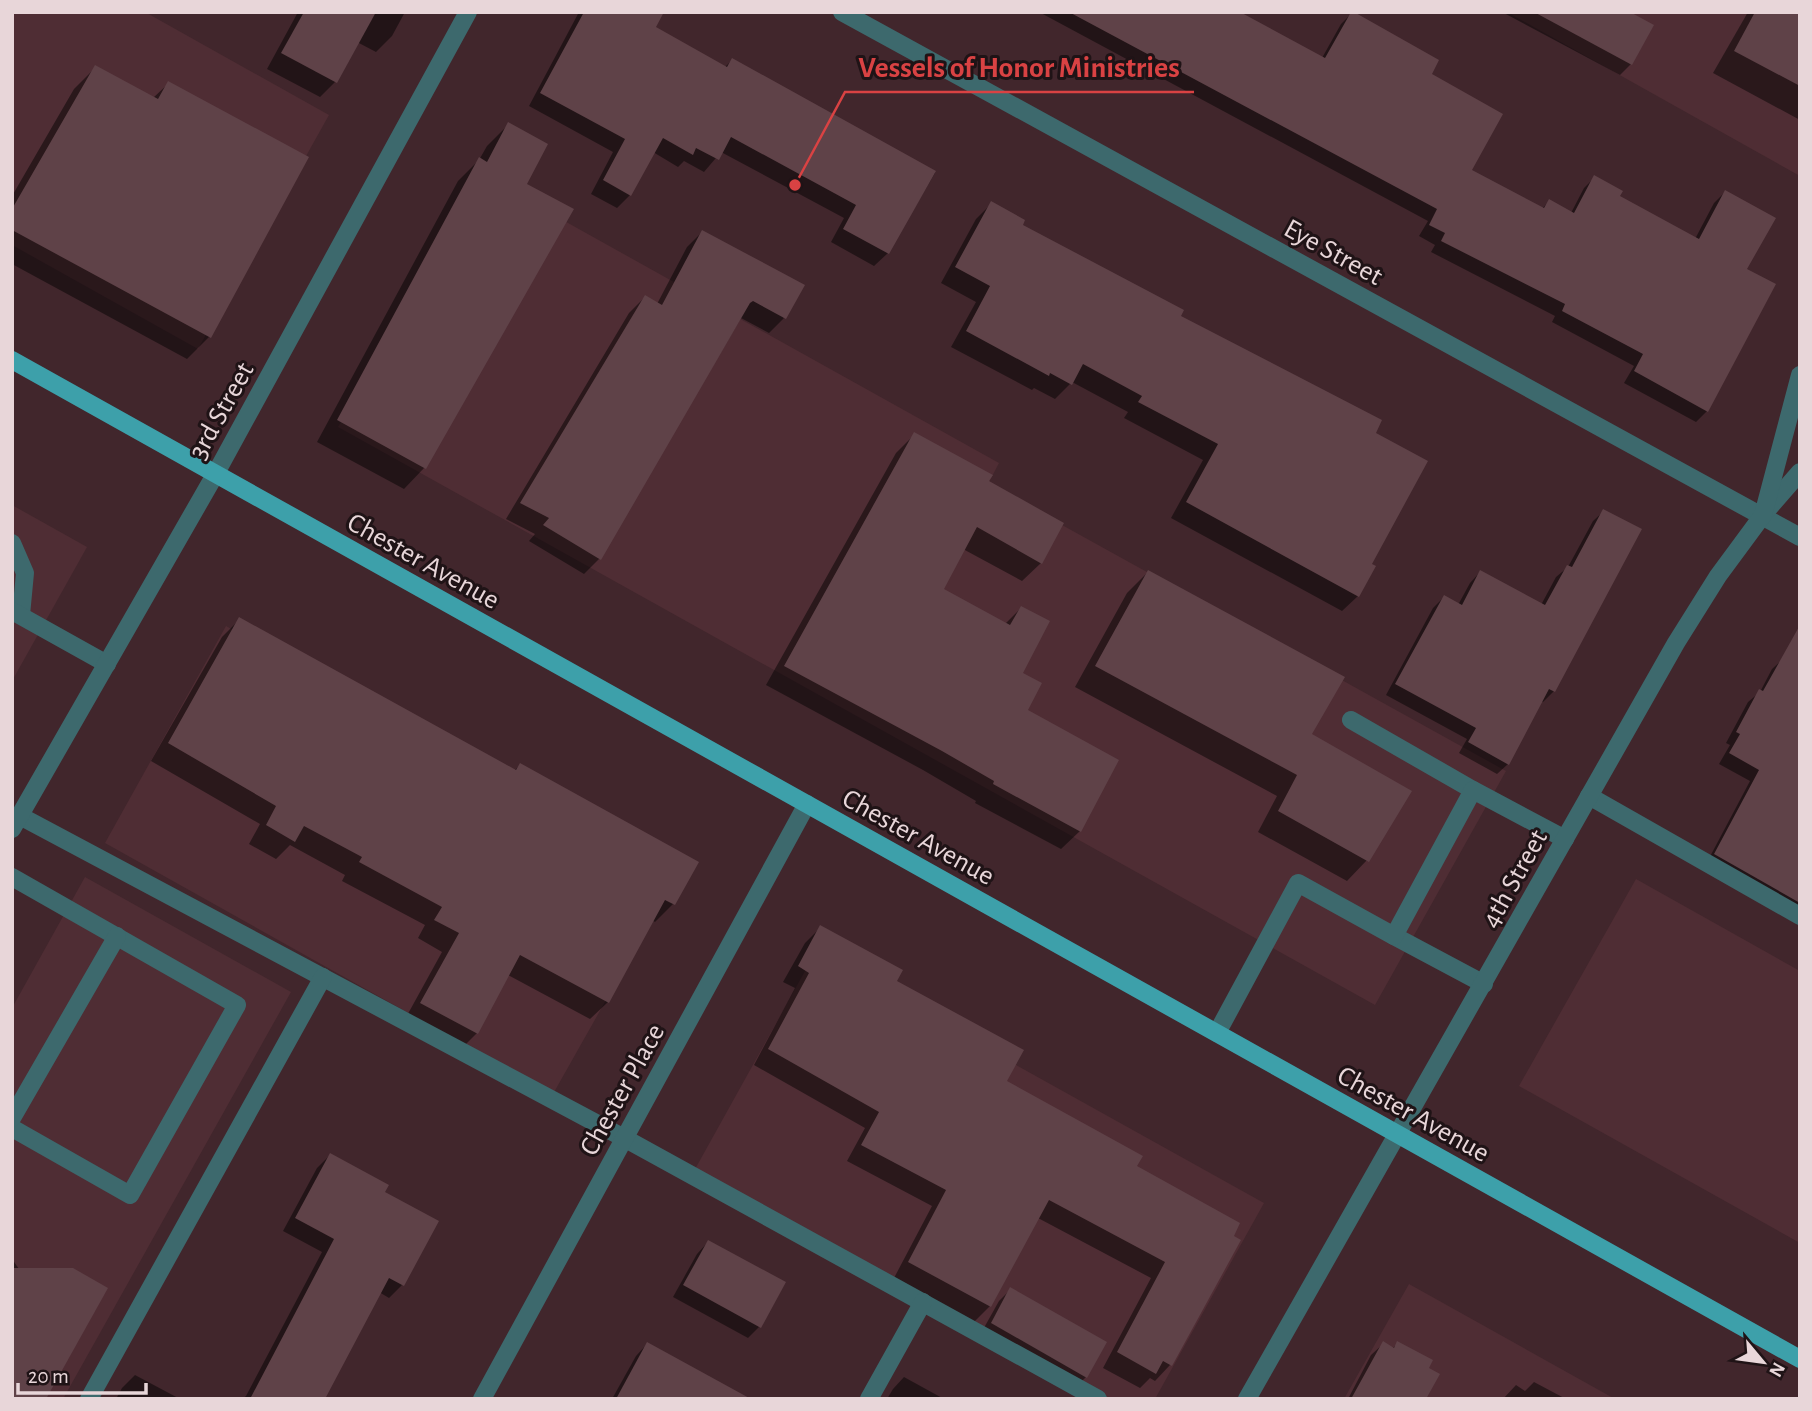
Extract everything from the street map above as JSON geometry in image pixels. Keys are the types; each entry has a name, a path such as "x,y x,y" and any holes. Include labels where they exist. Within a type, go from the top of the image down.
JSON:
{"main road":[{"name":"Chester Avenue","path":"12,360 1800,1359"}],"street":[{"name":"3rd Street","path":"16,822 216,474 468,12"},
{"name":"Eye Street","path":"842,12 1800,537"},
{"name":"4th Street","path":"1247,1399 1676,643 1718,576 1763,515 1800,375"},
{"path":"1763,515 1800,472"},
{"path":"12,543 25,573 17,613 107,664"},
{"path":"1350,720 1564,839"},
{"path":"1394,936 1473,790"},
{"path":"1589,796 1800,916"},
{"name":"Chester Place","path":"482,1399 807,804"},
{"path":"16,822 323,977 624,1138 1098,1399"},
{"path":"12,877 237,1005 130,1195 12,1128"},
{"path":"1217,1033 1298,883 1484,984"},
{"path":"12,1118 117,936"},
{"path":"89,1399 323,977"},
{"path":"869,1399 923,1302"}],"shaded area":[{"path":"12,12 145,12 329,115 198,349 12,245"},
{"path":"1507,12 1800,12 1800,176"},
{"path":"480,174 999,463 988,484 1506,771 1375,1005 338,427"},
{"path":"12,505 87,547 12,681"},
{"path":"226,626 676,876 553,1094 105,843"},
{"path":"85,877 291,992 63,1399 12,1399 12,1008"},
{"path":"1636,879 1800,971 1800,1243 1519,1086"},
{"path":"815,953 1264,1203 1155,1399 1100,1399 694,1171"},
{"path":"1409,1284 1615,1399 1344,1399"}],"building":[{"path":"304,12 376,12 337,83 281,53"},
{"path":"584,12 664,12 656,27 727,67 732,58 936,171 889,254 843,229 856,205 731,137 719,160 696,148 693,155 663,138 631,196 603,180 625,139 540,93"},
{"path":"1069,12 1240,12 1325,58 1351,12 1354,12 1439,60 1432,74 1503,114 1472,170 1544,208 1549,199 1574,213 1594,175 1623,191 1620,196 1699,239 1725,190 1776,218 1747,269 1776,284 1708,412 1634,371 1643,354 1562,311 1565,304 1441,241 1445,233 1429,225 1437,209"},
{"path":"1534,12 1630,12 1654,25 1632,65"},
{"path":"1755,12 1800,12 1800,86 1734,51"},
{"path":"95,65 158,99 168,81 309,157 211,338 12,230 12,209"},
{"path":"508,122 548,144 527,184 574,209 426,469 337,420 479,157 487,162"},
{"path":"991,201 1025,220 1023,225 1184,310 1181,316 1382,420 1376,433 1428,461 1372,564 1376,566 1359,597 1186,502 1218,444 1138,402 1142,396 1083,364 1072,385 1050,373 1049,376 966,331 990,286 955,267"},
{"path":"702,230 805,285 786,319 753,301 750,303 601,560 543,525 549,518 520,503 645,295 662,305"},
{"path":"914,432 993,475 989,481 1064,523 1042,564 977,527 944,589 1010,625 1021,606 1050,621 1023,673 1042,683 1028,710 1119,760 1081,832 993,784 994,781 942,751 784,666"},
{"path":"1603,509 1642,529 1555,692 1549,689 1509,765 1468,742 1476,728 1395,684 1444,595 1462,605 1480,570 1545,605 1567,565 1572,567"},
{"path":"1148,570 1345,677 1312,734 1412,791 1369,862 1278,811 1297,775 1095,666"},
{"path":"239,617 516,770 520,763 699,862 675,905 665,900 609,1003 520,955 478,1034 420,1003 459,933 434,920 442,907 359,862 362,857 304,826 295,842 266,825 276,806 168,743"},
{"path":"1800,625 1800,903 1714,854 1759,770 1729,753 1740,734 1736,732 1759,689 1763,691"},
{"path":"820,925 903,970 897,981 1024,1050 1007,1081 1143,1156 1137,1166 1240,1223 1234,1236 1241,1240 1172,1366 1163,1361 1156,1374 1117,1352 1165,1262 1049,1200 991,1307 908,1262 946,1190 861,1145 879,1112 768,1049 809,973 798,966"},
{"path":"330,1153 389,1185 385,1192 439,1221 404,1286 389,1278 325,1399 250,1399 334,1239 295,1218"},
{"path":"708,1240 786,1282 761,1328 683,1285"},
{"path":"12,1268 73,1268 108,1288 46,1399 12,1399"},
{"path":"1010,1287 1107,1342 1087,1378 991,1323"},
{"path":"1383,1341 1394,1348 1397,1341 1433,1360 1429,1368 1440,1374 1426,1399 1351,1399"},
{"path":"647,1342 751,1399 616,1399"}],"place":[{"name":"Vessels of Honor Ministries","path":"795,185"}]}
